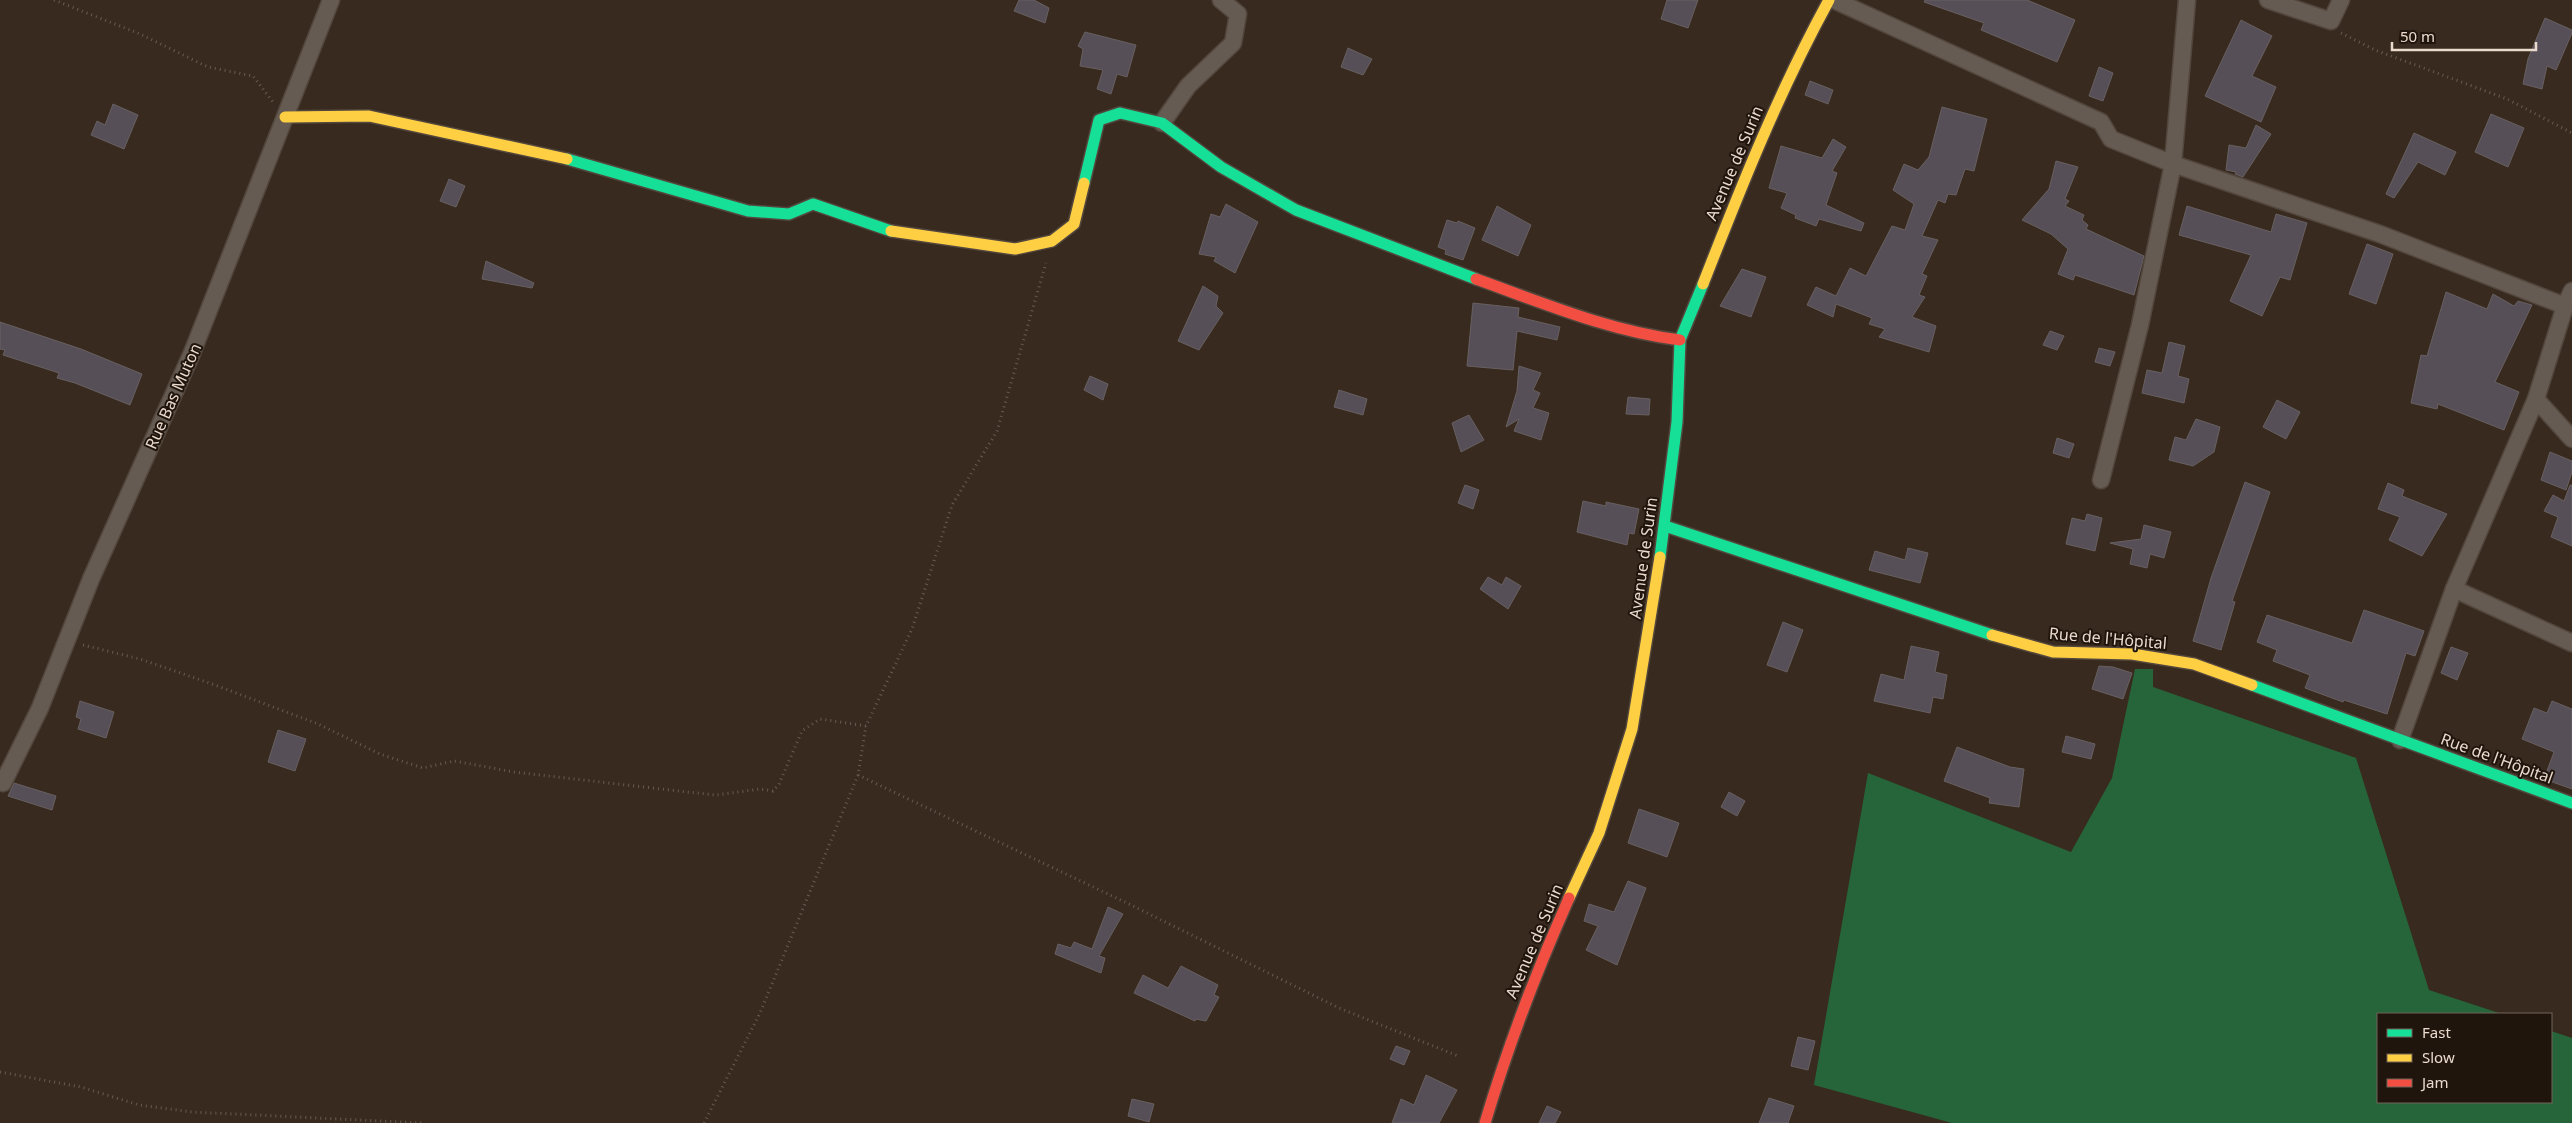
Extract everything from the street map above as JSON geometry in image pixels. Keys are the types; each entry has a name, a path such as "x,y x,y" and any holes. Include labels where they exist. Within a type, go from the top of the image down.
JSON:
{"street":[{"name":"Rue Bas Muton","path":"0,782 3,782 40,708 92,579 192,353 331,0"},
{"path":"1162,123 1188,86 1233,43 1238,14 1221,0"},
{"name":"Avenue de Surin","path":"1484,1123 1506,1052 1546,949 1599,833 1632,729 1665,526 1677,422 1680,340 1757,148 1799,54 1829,0"},
{"path":"1834,0 2101,122 2112,139 2173,164 2568,298 2536,399 2454,589 2400,740"},
{"path":"2100,480 2140,325 2173,164 2187,0"},
{"path":"2268,0 2331,21 2340,0"},
{"path":"285,116 369,116 563,158 748,211 789,214 813,204 897,233 1015,249 1052,241 1074,224 1099,120 1120,112 1162,123 1220,167 1296,210 1422,260 1596,322 1649,336 1680,340"},
{"path":"2536,399 2572,439"},
{"name":"Rue de l'Hôpital","path":"1665,526 1981,632 2053,652 2132,654 2194,664 2572,803"},
{"path":"2454,589 2572,643"}],"path":[{"path":"54,0 140,34 208,67 254,76 285,116"},
{"path":"2331,21 2342,34 2375,50 2506,99 2572,133"},
{"path":"704,1123 760,1013 858,776 866,726 912,629 952,505 996,430 1052,241"},
{"path":"68,640 99,651 140,659 215,685 318,724 380,754 423,768 454,760 514,772 716,795 760,789 773,792 779,784 802,730 820,719 866,726"},
{"path":"858,776 1129,904 1339,1008 1458,1056"},
{"path":"0,1072 81,1087 139,1105 192,1112 422,1123"}],"green space":[{"path":"2135,669 2153,669 2153,687 2356,758 2429,990 2499,1013 2377,1013 2377,1103 2552,1103 2552,1031 2572,1038 2572,1123 1952,1123 1814,1085 1868,773 2071,852 2112,778"}],"building":[{"path":"1019,0 1034,0 1049,8 1045,23 1014,11"},
{"path":"1667,0 1698,0 1688,28 1661,19"},
{"path":"1925,0 2027,0 2075,20 2057,62 1981,30 1984,23 1924,2"},
{"path":"2545,18 2572,30 2572,33 2556,70 2547,66 2542,89 2523,84 2528,59"},
{"path":"2241,20 2272,36 2252,76 2276,87 2261,122 2205,96"},
{"path":"1085,32 1136,45 1127,77 1117,74 1111,94 1097,89 1103,70 1080,66 1083,49 1078,46"},
{"path":"1348,48 1372,59 1363,75 1341,67"},
{"path":"2099,67 2113,73 2103,101 2089,96"},
{"path":"1810,81 1833,90 1828,104 1805,95"},
{"path":"113,104 138,115 124,149 91,135 97,121 105,125"},
{"path":"1942,107 1987,119 1974,171 1965,169 1956,195 1948,194 1945,203 1938,200 1922,236 1938,240 1922,274 1927,276 1919,295 1925,297 1912,317 1936,326 1929,352 1879,337 1885,329 1869,324 1872,318 1836,304 1833,317 1807,305 1816,287 1836,296 1850,268 1866,276 1892,226 1905,230 1914,204 1893,190 1904,164 1918,170 1929,157"},
{"path":"2491,114 2524,128 2508,167 2475,152"},
{"path":"2256,125 2271,134 2243,177 2235,174 2236,172 2226,170 2229,145 2246,148"},
{"path":"2414,133 2456,152 2445,175 2418,162 2394,198 2386,194"},
{"path":"1833,139 1846,147 1832,171 1837,173 1826,205 1864,223 1861,231 1819,219 1816,226 1795,218 1796,215 1781,208 1787,193 1769,188 1781,146 1822,158"},
{"path":"2056,161 2078,167 2065,199 2069,201 2065,206 2084,215 2082,220 2088,225 2086,229 2144,256 2134,295 2075,275 2073,280 2058,274 2068,249 2051,234 2022,220 2049,189"},
{"path":"449,179 465,186 456,207 440,201"},
{"path":"1226,204 1258,222 1235,273 1214,261 1216,257 1199,254 1211,214 1220,217"},
{"path":"1497,206 1531,225 1518,256 1482,240"},
{"path":"2187,206 2271,232 2276,214 2307,223 2290,280 2280,277 2262,316 2230,301 2251,255 2179,235"},
{"path":"1447,220 1457,223 1458,221 1475,228 1463,260 1445,254 1446,250 1438,247"},
{"path":"2367,244 2393,254 2376,304 2349,294"},
{"path":"486,261 534,283 532,288 482,279"},
{"path":"1742,269 1766,277 1751,317 1720,306"},
{"path":"1203,286 1218,296 1216,306 1223,313 1199,350 1178,341"},
{"path":"2446,292 2487,309 2493,294 2514,306 2518,301 2532,305 2495,382 2519,392 2504,430 2438,404 2437,409 2411,403 2421,355 2427,356"},
{"path":"1473,303 1519,308 1518,317 1560,327 1557,340 1517,331 1513,370 1467,366"},
{"path":"0,322 81,349 142,374 130,405 75,383 57,378 59,373 3,355 5,350 0,349"},
{"path":"2050,331 2064,336 2057,350 2043,345"},
{"path":"2169,342 2185,346 2178,376 2189,379 2184,403 2142,393 2147,370 2162,373"},
{"path":"2099,348 2115,352 2110,366 2095,362"},
{"path":"1519,366 1541,373 1533,390 1540,393 1533,408 1549,413 1541,440 1514,431 1519,419 1506,427 1517,391"},
{"path":"1090,376 1108,384 1103,400 1084,390"},
{"path":"1339,390 1367,399 1363,415 1334,407"},
{"path":"1628,397 1650,399 1649,415 1626,414"},
{"path":"2277,400 2300,412 2286,439 2263,427"},
{"path":"1469,415 1484,440 1461,452 1452,423"},
{"path":"2196,419 2220,427 2214,452 2193,466 2169,460 2175,437 2186,440"},
{"path":"2057,438 2074,444 2069,458 2053,453"},
{"path":"2550,452 2572,461 2572,472 2566,490 2541,480"},
{"path":"2245,482 2270,492 2232,601 2235,602 2221,650 2193,641 2211,578"},
{"path":"2388,483 2404,490 2402,496 2447,514 2422,556 2389,540 2400,517 2378,509"},
{"path":"1465,485 1479,490 1473,509 1458,503"},
{"path":"2570,485 2572,485 2572,546 2551,537 2558,517 2544,511 2553,495 2564,501"},
{"path":"1583,501 1606,506 1606,502 1639,509 1634,534 1629,533 1627,545 1577,532"},
{"path":"2087,514 2102,518 2095,551 2066,544 2072,518 2085,521"},
{"path":"2144,525 2171,532 2164,558 2150,554 2147,568 2130,564 2133,549 2110,543 2141,539"},
{"path":"1908,548 1928,553 1920,583 1869,570 1875,551 1905,560"},
{"path":"1488,577 1502,585 1506,577 1521,586 1508,609 1480,589"},
{"path":"2364,610 2424,631 2415,656 2406,653 2387,714 2344,700 2343,702 2305,688 2310,675 2273,661 2277,650 2257,642 2267,615 2352,643"},
{"path":"1783,622 1803,630 1787,672 1767,665"},
{"path":"1911,646 1939,652 1935,672 1947,675 1943,699 1933,697 1930,713 1874,701 1881,674 1904,680"},
{"path":"2451,647 2468,653 2457,680 2441,673"},
{"path":"2099,666 2113,667 2132,673 2123,699 2092,689"},
{"path":"80,701 114,712 106,738 78,729 81,719 76,717"},
{"path":"2552,701 2572,709 2572,789 2544,779 2554,752 2522,739 2534,708 2547,713"},
{"path":"278,730 306,739 295,771 268,762"},
{"path":"2066,736 2095,744 2091,759 2062,752"},
{"path":"1957,747 2010,767 2024,769 2019,807 1989,803 1990,798 1944,781"},
{"path":"14,783 56,796 52,810 8,796"},
{"path":"1729,792 1745,801 1737,816 1721,807"},
{"path":"1639,809 1679,823 1667,857 1628,843"},
{"path":"1628,881 1646,888 1617,965 1586,950 1598,926 1584,921 1589,904 1614,912"},
{"path":"1108,907 1123,914 1099,956 1105,958 1101,973 1055,954 1058,944 1071,948 1074,942 1092,949"},
{"path":"1181,966 1218,985 1214,995 1219,997 1206,1021 1196,1019 1195,1021 1134,993 1143,975 1168,988"},
{"path":"1798,1037 1815,1041 1808,1070 1791,1066"},
{"path":"1396,1046 1410,1051 1404,1065 1390,1059"},
{"path":"1426,1075 1457,1090 1439,1123 1392,1123 1401,1099 1414,1105"},
{"path":"1769,1098 1794,1106 1788,1123 1759,1123"},
{"path":"1132,1099 1154,1104 1149,1122 1128,1116"},
{"path":"1547,1106 1561,1112 1555,1123 1539,1123"}],"traffic: fast":[{"path":"1084,183 1099,120 1120,113 1162,123 1221,167 1296,210 1476,279"},
{"path":"567,159 748,211 789,214 813,204 891,231"},
{"path":"1660,557 1677,422 1680,340 1703,284"},
{"path":"1665,526 1992,635"},
{"path":"2252,685 2572,803"}],"traffic: slow":[{"path":"1703,284 1777,104 1829,0"},
{"path":"285,117 369,116 567,159"},
{"path":"891,231 1015,249 1052,241 1074,224 1084,183"},
{"path":"1569,898 1599,833 1632,729 1660,557"},
{"path":"1992,635 2053,652 2132,654 2194,664 2252,685"}],"traffic: jam":[{"path":"1476,279 1602,323 1654,336 1680,340"},
{"path":"1485,1123 1523,1009 1569,898"}]}
